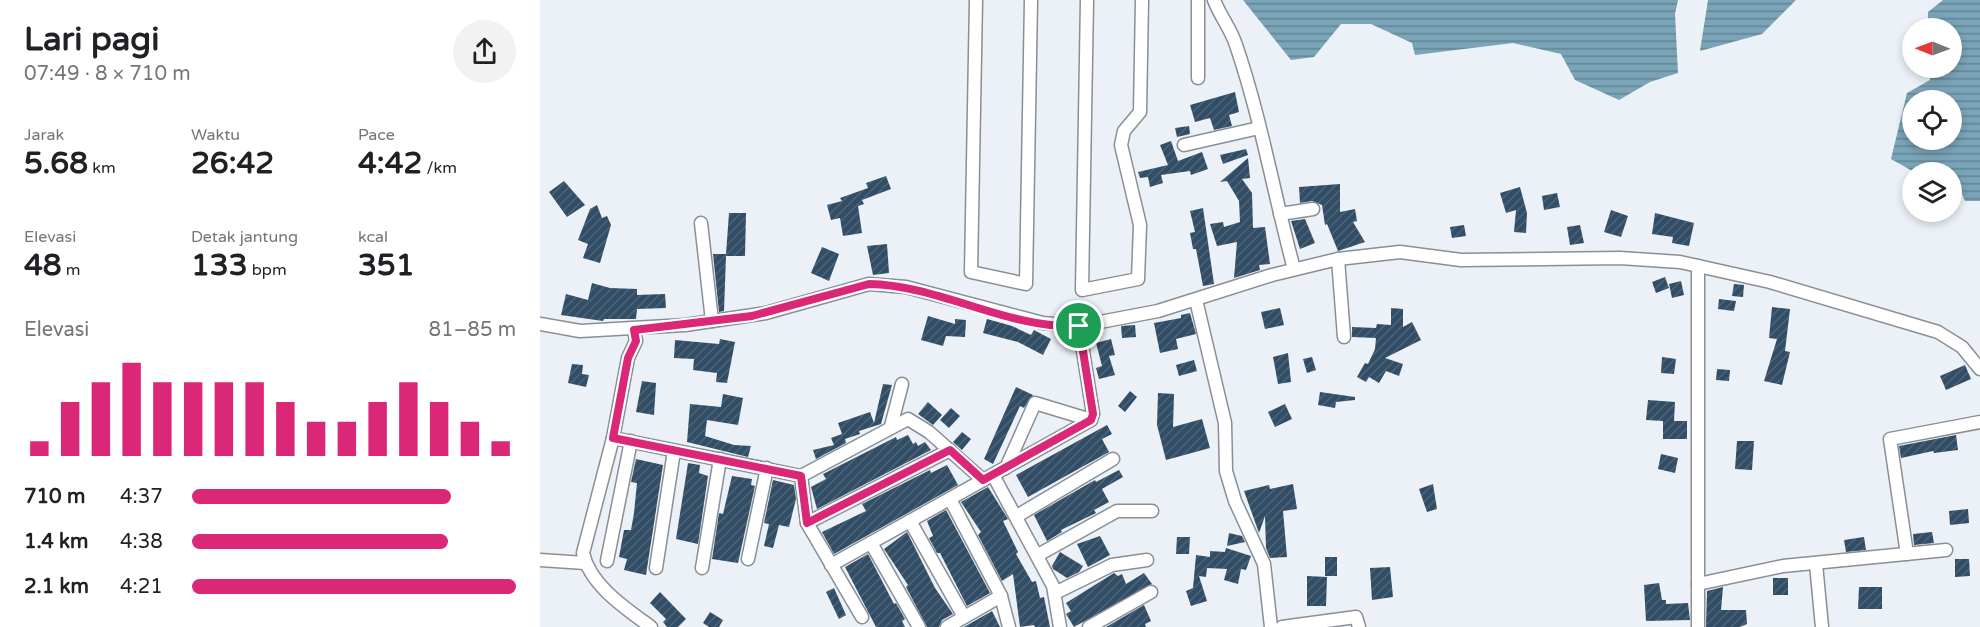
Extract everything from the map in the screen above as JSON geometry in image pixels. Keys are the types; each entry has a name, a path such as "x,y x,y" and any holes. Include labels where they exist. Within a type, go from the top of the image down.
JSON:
{"street":[{"path":"976,0 971,272 1026,284 1031,0"},
{"path":"1087,0 1082,290 1138,279 1140,225 1121,145 1124,131 1140,112 1142,0"},
{"path":"1198,0 1198,78"},
{"path":"1214,0 1236,44 1256,111 1294,269"},
{"path":"1184,145 1259,128"},
{"path":"1280,214 1313,209"},
{"path":"700,223 712,321"},
{"path":"540,324 580,331 634,330 766,313 851,287 892,284 1043,323 1079,326 1158,311 1294,269 1338,259 1401,252 1461,260 1620,258 1680,262 1770,282 1938,332 1950,337 1962,347 1980,369"},
{"path":"1338,259 1344,337"},
{"path":"1698,266 1698,627"},
{"path":"1196,300 1225,423 1226,471 1235,501 1264,564 1271,627"},
{"path":"831,565 1091,420 1093,414 1079,326"},
{"path":"634,330 636,341 628,358 613,438 584,546 587,570 605,589 651,627"},
{"path":"891,426 902,384"},
{"path":"1006,468 1035,403 1091,420"},
{"path":"613,438 801,476 891,426 908,419 915,421 988,477 1017,516 1055,593 1060,627"},
{"path":"1907,554 1890,439 1980,422"},
{"path":"607,561 631,441"},
{"path":"807,523 950,450"},
{"path":"656,567 674,451"},
{"path":"702,568 720,459"},
{"path":"1017,516 1113,459"},
{"path":"748,559 767,468"},
{"path":"801,476 807,523 862,617"},
{"path":"950,499 1001,596 1009,627"},
{"path":"1038,555 1117,512 1152,511"},
{"path":"910,521 964,617"},
{"path":"871,543 919,627"},
{"path":"1698,584 1783,566 1946,550"},
{"path":"540,560 585,563"},
{"path":"1055,593 1112,565 1147,560"},
{"path":"1816,564 1822,627"},
{"path":"1089,627 1151,592"},
{"path":"947,627 1001,596"},
{"path":"1282,627 1356,617 1359,619 1359,627"}],"water":[{"path":"1243,0 1678,0 1675,14 1678,73 1650,82 1619,100 1575,80 1561,54 1513,43 1415,55 1412,43 1371,24 1341,24 1314,57 1291,60"},
{"path":"1708,0 1796,0 1762,34 1700,51"},
{"path":"1943,0 1980,0 1980,201 1965,201 1962,194 1962,162 1902,162 1902,165 1891,159 1902,114 1902,150 1962,150 1962,90 1912,90 1930,78 1962,78 1962,18 1928,18 1928,12"}],"building":[{"path":"1235,92 1239,112 1229,115 1232,126 1214,130 1210,118 1195,122 1190,105"},
{"path":"1189,126 1190,134 1177,137 1175,128"},
{"path":"1171,141 1178,161 1202,152 1208,169 1191,175 1190,171 1161,175 1163,183 1150,187 1148,177 1140,178 1138,172 1168,165 1160,145"},
{"path":"1246,149 1248,155 1223,164 1220,155"},
{"path":"1248,158 1250,178 1242,179 1252,193 1253,228 1265,227 1270,264 1259,265 1260,270 1234,278 1237,242 1217,246 1210,224 1223,222 1224,227 1240,222 1239,201 1227,181 1220,182"},
{"path":"886,176 891,189 862,200 864,204 858,206 862,233 843,236 840,218 831,220 827,205 842,201 840,198 868,188 866,183"},
{"path":"564,181 585,205 567,217 549,192"},
{"path":"1340,184 1340,212 1355,209 1357,221 1353,222 1365,242 1338,251 1327,224 1325,225 1322,205 1312,201 1300,203 1299,187"},
{"path":"1520,187 1527,213 1526,233 1514,232 1516,210 1506,213 1500,193"},
{"path":"1557,193 1560,207 1544,210 1542,196"},
{"path":"597,205 602,218 607,216 611,225 600,263 583,258 588,244 578,240 590,209"},
{"path":"1203,208 1214,284 1203,286 1196,249 1193,249 1190,233 1195,232 1190,211"},
{"path":"1611,210 1628,216 1621,237 1604,232"},
{"path":"729,213 746,213 745,256 726,256 724,311 719,312 713,254 726,254"},
{"path":"1655,213 1694,223 1689,246 1672,243 1673,237 1652,234"},
{"path":"1305,219 1315,243 1300,249 1291,221"},
{"path":"1464,225 1466,236 1452,238 1450,227"},
{"path":"1580,225 1584,243 1570,245 1567,227"},
{"path":"887,244 889,273 873,275 867,246"},
{"path":"822,247 839,254 829,281 811,273"},
{"path":"1665,277 1669,288 1656,293 1652,282"},
{"path":"1681,281 1684,295 1672,298 1669,284"},
{"path":"592,283 610,288 637,289 637,295 665,294 666,308 637,309 636,319 604,319 603,321 561,315 566,294 588,300"},
{"path":"1734,284 1744,285 1743,297 1732,296"},
{"path":"1719,299 1736,301 1734,311 1718,309"},
{"path":"1772,307 1790,309 1785,351 1790,352 1782,385 1764,381 1777,339 1769,338"},
{"path":"1280,308 1284,325 1265,329 1261,312"},
{"path":"1391,308 1403,309 1403,327 1412,322 1421,340 1385,358 1403,364 1399,376 1386,371 1379,383 1369,377 1366,382 1357,377 1365,363 1368,364 1375,349 1376,338 1352,337 1352,327 1376,328 1377,324 1391,325"},
{"path":"1190,313 1196,334 1176,339 1178,349 1160,353 1154,323 1181,318 1181,315"},
{"path":"928,316 955,324 955,319 966,320 965,337 946,336 943,346 921,340"},
{"path":"987,319 1012,326 1031,335 1034,330 1051,339 1043,355 1018,342 983,333"},
{"path":"1135,325 1136,337 1122,338 1121,326"},
{"path":"720,339 735,342 727,383 716,382 717,373 693,370 694,359 674,358 675,340 719,344"},
{"path":"1111,339 1115,355 1109,356 1115,375 1099,379 1096,368 1102,366 1096,343"},
{"path":"1288,353 1291,382 1278,384 1273,357"},
{"path":"1312,357 1316,370 1307,373 1303,359"},
{"path":"1662,357 1676,359 1674,374 1661,373"},
{"path":"1194,360 1197,371 1179,376 1176,365"},
{"path":"572,364 583,365 582,374 589,375 586,387 568,383"},
{"path":"1965,365 1971,379 1946,390 1940,376"},
{"path":"1717,369 1730,370 1729,381 1716,380"},
{"path":"642,381 656,383 654,415 636,412"},
{"path":"883,384 892,385 881,424 859,431 860,434 845,439 846,443 816,459 813,450 834,445 831,438 842,434 838,423 870,412 874,423"},
{"path":"1016,387 1033,395 1024,408 1020,406 993,464 984,459"},
{"path":"1130,391 1137,397 1125,412 1118,406"},
{"path":"1320,392 1355,397 1355,400 1336,402 1335,408 1318,405"},
{"path":"1158,393 1174,394 1173,427 1202,419 1210,448 1166,460 1157,425"},
{"path":"723,394 743,398 738,425 707,420 705,436 734,445 751,446 748,457 687,442 690,404 721,407"},
{"path":"1648,400 1675,402 1674,421 1687,421 1687,439 1663,439 1663,421 1646,420"},
{"path":"928,402 942,415 933,425 918,414"},
{"path":"1285,404 1292,419 1275,427 1268,412"},
{"path":"951,408 960,416 949,428 940,420"},
{"path":"1107,425 1112,434 1102,439 1109,452 1028,497 1016,475"},
{"path":"962,432 971,439 962,450 953,442"},
{"path":"908,435 913,444 916,442 918,446 925,442 931,450 817,509 811,487 826,479 823,474 896,437 897,440"},
{"path":"1956,435 1958,450 1934,453 1933,451 1901,458 1899,446"},
{"path":"1737,441 1754,441 1752,470 1735,469"},
{"path":"1661,454 1678,458 1675,473 1658,469"},
{"path":"636,459 663,465 646,575 624,570 627,559 619,557 624,530 631,530 634,513 637,483 631,482"},
{"path":"688,463 700,465 699,473 708,476 698,544 676,539"},
{"path":"947,465 958,485 834,554 822,532 866,511 862,504 930,470 931,473"},
{"path":"1119,470 1123,477 1102,489 1109,502 1094,510 1096,513 1061,530 1062,532 1047,541 1034,515 1095,480 1096,482"},
{"path":"732,476 752,479 751,485 755,486 738,563 712,559 719,513 723,514"},
{"path":"773,480 794,485 796,499 789,527 779,525 773,548 764,546 769,524 764,523"},
{"path":"1293,484 1297,509 1283,511 1287,557 1270,558 1266,548 1265,516 1259,533 1244,491 1269,485 1270,489"},
{"path":"1433,484 1437,509 1427,512 1419,489"},
{"path":"988,487 1008,519 1003,521 1018,552 1016,554 1032,582 1036,581 1040,598 1044,597 1050,627 1035,627 1034,625 1020,627 1013,574 1002,581 978,535 981,532 961,502"},
{"path":"1968,509 1969,523 1950,525 1949,511"},
{"path":"946,510 990,593 967,606 940,553 937,553 929,538 933,536 927,521"},
{"path":"907,532 935,588 953,614 942,620 939,627 927,627 906,587 908,585 884,549"},
{"path":"1932,532 1934,543 1914,545 1913,534"},
{"path":"1229,533 1242,536 1245,542 1227,546"},
{"path":"1100,536 1110,555 1088,567 1077,544"},
{"path":"1177,537 1190,537 1189,554 1176,554"},
{"path":"1864,537 1866,550 1846,552 1844,540"},
{"path":"1226,548 1251,556 1246,570 1241,569 1238,584 1224,580 1227,569 1207,568 1206,577 1199,576 1207,601 1191,606 1186,591 1193,588 1196,555 1210,557 1210,551 1225,552"},
{"path":"1060,552 1083,566 1079,572 1067,578 1053,569 1052,566"},
{"path":"868,554 894,604 896,603 905,619 902,621 905,627 876,627 845,567"},
{"path":"1325,557 1337,557 1337,576 1325,576"},
{"path":"1955,559 1969,559 1970,576 1955,577"},
{"path":"1390,567 1393,597 1372,600 1370,568"},
{"path":"1114,573 1118,576 1122,574 1126,584 1144,573 1152,584 1074,627 1066,614 1071,611 1066,603"},
{"path":"1307,576 1327,577 1326,606 1307,606"},
{"path":"1773,578 1788,578 1788,595 1773,595"},
{"path":"1659,583 1662,600 1666,600 1666,604 1688,603 1690,620 1646,621 1644,585"},
{"path":"1723,587 1721,610 1746,610 1747,624 1740,627 1706,627 1707,591"},
{"path":"1859,587 1882,587 1882,609 1858,609"},
{"path":"834,588 846,615 839,619 826,592"},
{"path":"660,592 686,619 678,627 667,627 663,622 666,619 650,603"},
{"path":"1144,605 1151,621 1145,624 1146,627 1106,627"},
{"path":"992,611 1000,627 964,627"},
{"path":"710,612 723,620 719,627 709,627 703,623"}],"route":[{"path":"869,284 892,284 1043,323 1079,326 1093,414 1091,420 983,480 950,450 807,523 801,476 613,438 628,358 636,341 634,330 752,316 851,287 869,284"}]}
